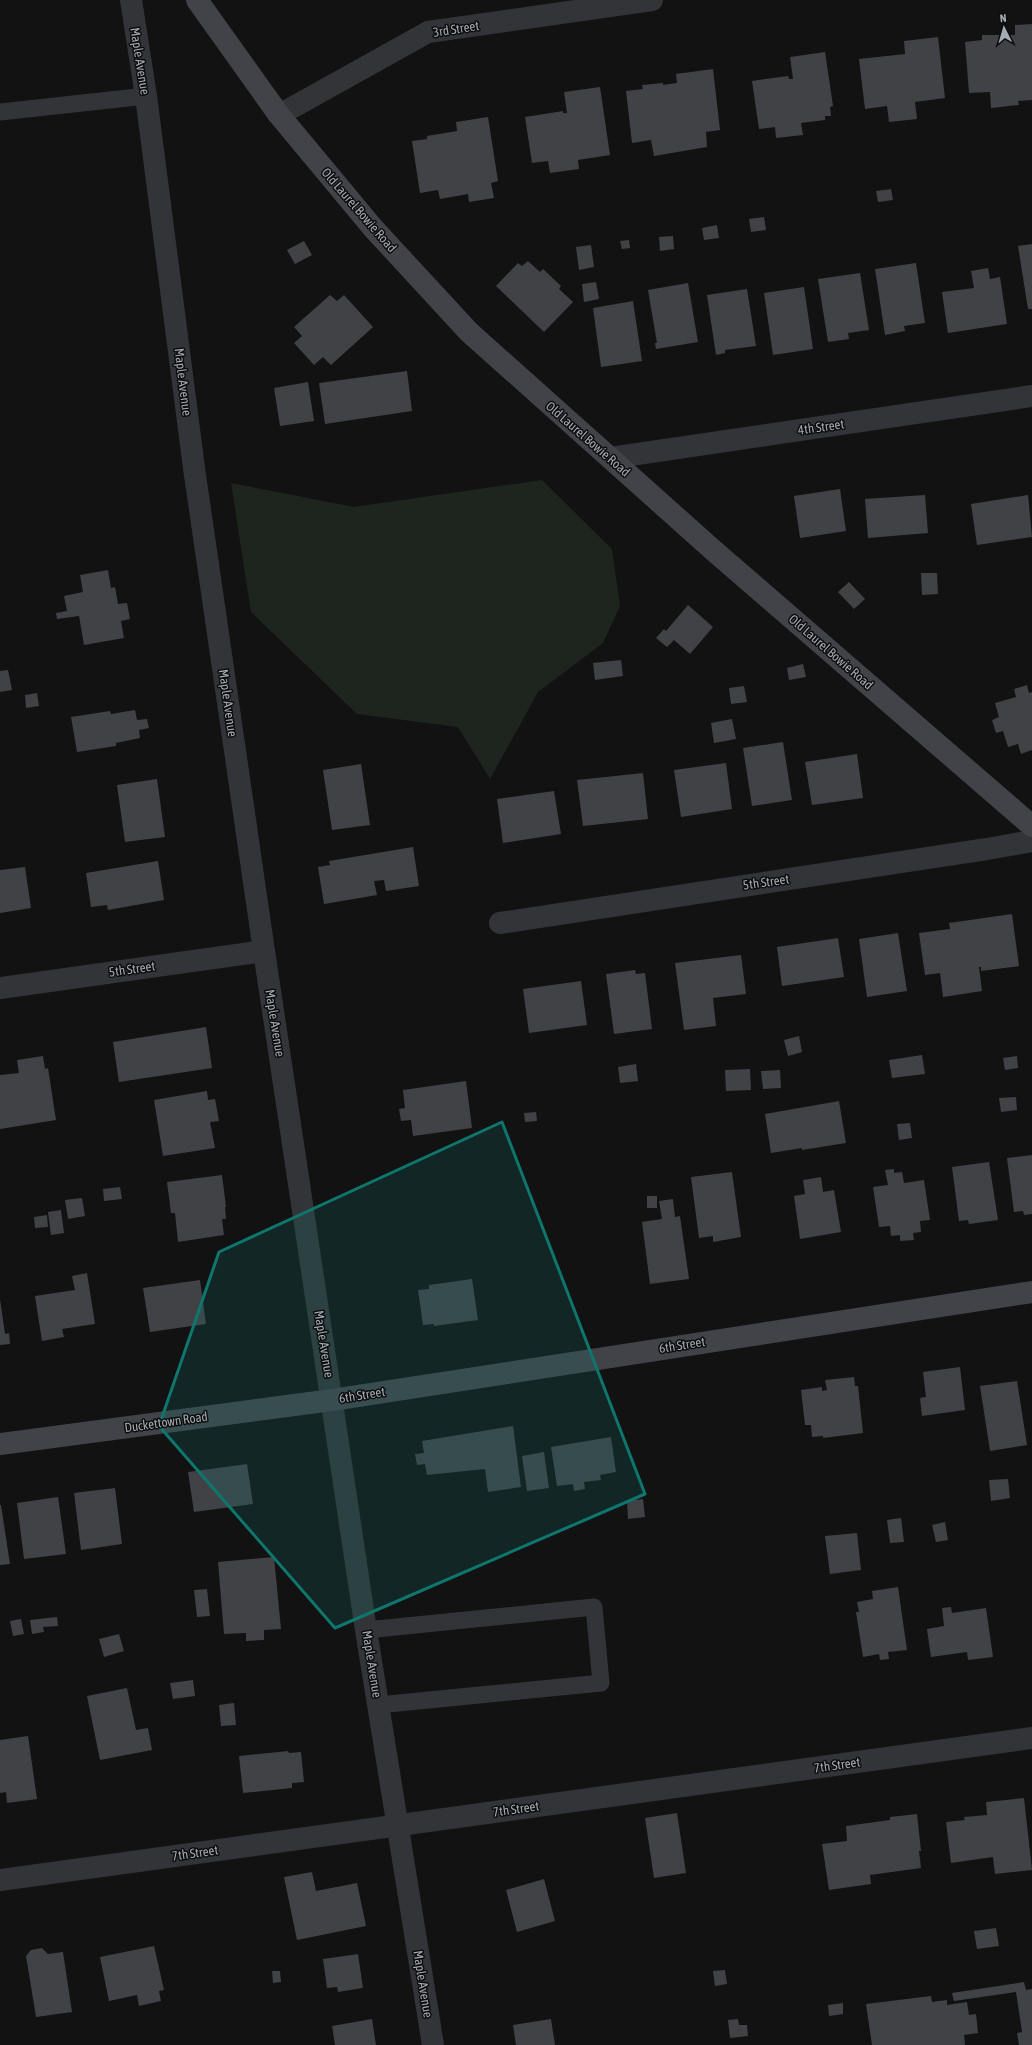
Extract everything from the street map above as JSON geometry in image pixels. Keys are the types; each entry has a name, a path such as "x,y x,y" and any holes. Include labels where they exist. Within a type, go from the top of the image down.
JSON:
{"street":[{"name":"Maple Avenue","path":"131,0 146,96 193,460 264,950 366,1630 433,2045"},
{"name":"Old Laurel Bowie Road","path":"197,0 279,115 373,228 469,332 712,550 1032,826"},
{"name":"3rd Street","path":"279,115 428,32 652,0"},
{"name":"4th Street","path":"610,458 1032,396"},
{"name":"5th Street","path":"500,923 988,849 1032,840"},
{"name":"5th Street","path":"0,988 264,950"},
{"name":"6th Street","path":"332,1400 1032,1292"},
{"name":"Duckettown Road","path":"0,1444 332,1400"},
{"name":"7th Street","path":"0,1880 1032,1738"}],"lane":[{"path":"0,112 146,96"},
{"path":"366,1630 594,1607 601,1683 378,1705"}],"highlighted area":[{"path":"502,1122 645,1494 335,1628 159,1426 219,1252"}],"shaded area":[{"path":"542,480 612,549 620,606 603,643 538,692 490,779 458,727 357,714 251,612 231,483 354,507"}],"building":[{"path":"1032,24 1032,100 1018,101 1019,105 991,108 990,92 969,93 965,42 982,40 982,35 1015,35 1015,25"},
{"path":"938,37 945,98 915,102 917,119 889,122 887,106 865,109 859,59 905,54 904,41"},
{"path":"825,52 833,106 830,107 831,116 825,116 825,120 801,123 803,135 776,138 775,127 759,129 752,81 788,76 789,79 793,79 790,57"},
{"path":"713,69 720,130 706,132 707,147 654,156 651,140 632,143 626,91 643,89 642,85 677,83 676,74"},
{"path":"600,87 610,155 578,160 579,169 550,173 548,161 532,163 525,117 563,111 563,113 567,113 564,92"},
{"path":"488,117 498,181 491,183 494,198 469,202 468,194 440,199 438,190 420,193 412,141 427,139 427,136 457,131 456,122"},
{"path":"891,189 893,200 878,202 876,191"},
{"path":"764,217 766,230 751,232 749,219"},
{"path":"717,225 719,238 704,240 702,228"},
{"path":"673,236 674,249 660,251 659,237"},
{"path":"629,240 630,248 622,249 620,241"},
{"path":"304,241 312,255 295,264 287,250"},
{"path":"1032,244 1032,309 1028,309 1018,246"},
{"path":"591,245 594,267 579,270 576,247"},
{"path":"528,261 540,272 543,269 561,286 559,289 573,302 544,332 496,286 518,263 522,266"},
{"path":"916,263 925,323 904,326 905,331 885,335 875,269"},
{"path":"988,268 990,279 1000,277 1007,324 948,333 942,292 974,288 971,271"},
{"path":"860,273 869,330 848,333 849,339 828,342 818,279"},
{"path":"596,282 599,299 584,302 582,284"},
{"path":"688,283 698,342 656,349 655,343 657,343 648,290"},
{"path":"804,287 813,349 773,355 764,293"},
{"path":"747,289 756,346 725,350 725,353 716,355 707,295"},
{"path":"330,295 337,301 344,295 373,327 331,365 323,357 314,365 294,343 302,336 294,327"},
{"path":"633,301 642,361 601,367 593,308"},
{"path":"407,371 412,411 325,424 319,383"},
{"path":"308,382 314,421 280,426 274,388"},
{"path":"840,489 846,531 800,538 794,496"},
{"path":"925,495 928,533 868,538 865,499"},
{"path":"1028,495 1032,537 977,545 971,504"},
{"path":"108,570 111,588 115,587 118,604 127,603 130,619 121,621 124,638 84,645 79,616 57,619 56,613 67,611 64,596 83,592 80,575"},
{"path":"921,573 937,573 938,594 922,595"},
{"path":"849,582 865,599 854,609 838,592"},
{"path":"688,605 713,627 690,654 674,640 667,647 656,638 664,629 666,631"},
{"path":"621,660 623,676 595,680 593,663"},
{"path":"803,664 806,677 789,680 787,668"},
{"path":"8,670 12,690 0,692 0,671"},
{"path":"1027,685 1029,693 1032,692 1032,750 1021,754 1018,744 1008,747 1003,731 996,733 992,720 999,717 995,703 1016,697 1014,689"},
{"path":"744,686 747,702 731,704 729,688"},
{"path":"37,693 39,706 26,708 25,695"},
{"path":"135,710 137,720 147,719 149,728 139,730 140,738 116,743 116,746 77,752 71,717 110,711 111,714"},
{"path":"732,719 736,739 714,743 711,723"},
{"path":"783,742 792,800 752,806 743,748"},
{"path":"857,754 863,798 812,805 805,762"},
{"path":"726,763 732,809 681,817 674,770"},
{"path":"361,764 370,825 332,830 323,770"},
{"path":"643,773 648,819 583,826 577,780"},
{"path":"157,779 165,837 125,842 117,785"},
{"path":"554,791 561,834 503,843 497,799"},
{"path":"413,847 419,886 386,891 384,880 374,881 377,895 324,904 318,867 330,865 329,861"},
{"path":"158,861 164,900 108,910 107,905 91,907 86,873"},
{"path":"25,867 31,908 0,913 0,870"},
{"path":"1012,914 1019,966 981,971 981,967 979,967 982,991 943,997 940,973 925,975 919,933 950,929 949,923"},
{"path":"898,933 907,991 867,997 859,939"},
{"path":"838,938 844,977 782,986 777,947"},
{"path":"741,955 746,994 713,998 716,1026 684,1030 675,963"},
{"path":"635,970 636,974 645,973 652,1029 614,1034 606,974"},
{"path":"581,981 587,1025 529,1033 523,989"},
{"path":"206,1027 212,1068 119,1082 113,1042"},
{"path":"799,1036 802,1052 788,1056 784,1040"},
{"path":"922,1055 925,1074 892,1078 889,1060"},
{"path":"43,1056 45,1069 48,1068 56,1120 0,1129 0,1075 19,1073 17,1060"},
{"path":"1017,1056 1018,1068 1005,1070 1003,1058"},
{"path":"636,1064 638,1081 620,1083 618,1067"},
{"path":"750,1069 751,1090 726,1091 725,1070"},
{"path":"780,1070 781,1088 763,1089 761,1071"},
{"path":"466,1081 472,1128 413,1136 411,1120 401,1121 399,1109 405,1108 403,1090"},
{"path":"207,1091 208,1100 215,1099 219,1121 210,1122 215,1148 163,1156 154,1100"},
{"path":"1016,1097 1017,1110 1001,1112 999,1098"},
{"path":"839,1101 846,1143 771,1153 765,1114"},
{"path":"536,1112 537,1121 525,1122 524,1113"},
{"path":"910,1123 912,1138 899,1140 897,1124"},
{"path":"1032,1155 1032,1214 1024,1215 1023,1211 1014,1212 1007,1158"},
{"path":"989,1162 998,1220 969,1224 968,1220 959,1221 952,1167"},
{"path":"894,1169 894,1173 902,1172 904,1183 924,1180 930,1220 920,1221 921,1232 913,1233 914,1240 900,1241 900,1235 891,1236 890,1226 879,1227 873,1187 888,1185 885,1170"},
{"path":"732,1172 741,1237 713,1242 713,1236 699,1238 691,1177"},
{"path":"222,1175 226,1207 226,1219 222,1219 224,1235 178,1242 175,1213 171,1213 167,1182"},
{"path":"821,1177 823,1192 834,1190 841,1232 800,1239 794,1196 805,1194 803,1180"},
{"path":"120,1187 122,1199 104,1201 103,1189"},
{"path":"647,1196 657,1196 657,1208 647,1208"},
{"path":"82,1198 85,1216 68,1219 65,1200"},
{"path":"673,1199 675,1217 680,1216 689,1279 650,1284 642,1222 662,1219 659,1201"},
{"path":"61,1210 64,1233 51,1235 48,1212"},
{"path":"47,1215 48,1227 35,1228 34,1217"},
{"path":"87,1273 95,1324 62,1329 64,1337 42,1341 35,1296 75,1290 72,1276"},
{"path":"472,1279 478,1320 434,1326 434,1324 423,1325 418,1290 429,1289 429,1285"},
{"path":"200,1280 206,1324 150,1332 143,1288"},
{"path":"0,1299 5,1334 9,1333 10,1344 0,1345"},
{"path":"960,1367 965,1410 922,1416 920,1398 926,1397 923,1372"},
{"path":"854,1377 855,1386 858,1386 863,1433 823,1438 823,1436 812,1437 811,1425 805,1425 801,1390 822,1387 822,1391 827,1390 825,1380"},
{"path":"1017,1381 1027,1445 990,1451 980,1386"},
{"path":"513,1426 521,1487 488,1492 485,1469 427,1475 425,1464 417,1465 415,1454 424,1453 422,1441"},
{"path":"611,1437 616,1472 600,1475 601,1480 584,1482 585,1489 574,1491 573,1484 557,1486 551,1447"},
{"path":"544,1452 549,1488 527,1491 522,1456"},
{"path":"247,1464 253,1504 194,1512 188,1472"},
{"path":"1008,1479 1010,1498 991,1501 989,1480"},
{"path":"115,1488 122,1544 81,1550 74,1493"},
{"path":"58,1497 66,1554 24,1559 17,1503"},
{"path":"643,1499 645,1517 628,1519 627,1501"},
{"path":"0,1505 10,1564 0,1565"},
{"path":"901,1518 904,1542 890,1543 887,1520"},
{"path":"945,1522 948,1540 936,1542 932,1525"},
{"path":"857,1533 861,1570 830,1574 825,1536"},
{"path":"274,1557 281,1629 264,1630 264,1640 246,1641 246,1633 224,1634 218,1562"},
{"path":"898,1587 907,1650 888,1652 889,1659 880,1660 879,1654 863,1657 856,1612 859,1612 857,1602 873,1599 872,1591"},
{"path":"207,1589 210,1616 197,1617 194,1590"},
{"path":"951,1607 952,1613 986,1608 993,1657 968,1660 967,1652 931,1657 927,1629 944,1626 942,1608"},
{"path":"57,1617 58,1626 43,1627 44,1632 32,1634 30,1620"},
{"path":"21,1619 24,1634 13,1636 10,1621"},
{"path":"119,1634 124,1651 104,1657 99,1639"},
{"path":"193,1680 195,1696 173,1699 170,1683"},
{"path":"127,1688 136,1730 148,1728 152,1750 100,1760 87,1696"},
{"path":"234,1703 236,1725 221,1726 219,1705"},
{"path":"28,1736 37,1799 7,1803 6,1792 0,1793 0,1740"},
{"path":"288,1751 289,1753 301,1752 304,1782 292,1783 292,1788 243,1793 239,1756"},
{"path":"1024,1798 1032,1870 995,1874 993,1857 951,1863 946,1822 965,1820 964,1817 987,1815 986,1802"},
{"path":"677,1813 686,1873 654,1878 645,1818"},
{"path":"917,1814 921,1851 919,1851 921,1868 870,1875 871,1884 829,1890 822,1844 847,1841 846,1826 890,1820 890,1817"},
{"path":"312,1872 316,1891 357,1883 366,1926 297,1940 284,1877"},
{"path":"544,1879 555,1921 517,1932 506,1890"},
{"path":"996,1928 999,1946 977,1949 974,1931"},
{"path":"154,1946 164,1990 159,1991 161,2001 139,2006 137,1995 109,2001 100,1957"},
{"path":"42,1948 48,1954 63,1952 72,2012 36,2017 26,1956 31,1950"},
{"path":"358,1954 363,1988 338,1992 337,1987 327,1988 323,1959"},
{"path":"725,1970 727,1984 715,1986 713,1971"},
{"path":"272,1971 280,1971 281,1982 273,1983"},
{"path":"1024,1982 1026,1990 1032,1989 1032,2045 1019,2045 1017,2033 1022,2032 1016,1992 954,2001 952,1993"},
{"path":"931,1996 932,2002 947,2000 947,2005 967,2002 969,2015 976,2014 978,2033 964,2035 965,2045 872,2045 866,2004"},
{"path":"843,2003 843,2014 829,2016 828,2005"},
{"path":"372,2019 376,2045 335,2045 332,2026"},
{"path":"551,2019 555,2045 516,2045 513,2025"},
{"path":"738,2019 739,2025 747,2025 748,2036 730,2038 728,2020"}]}
